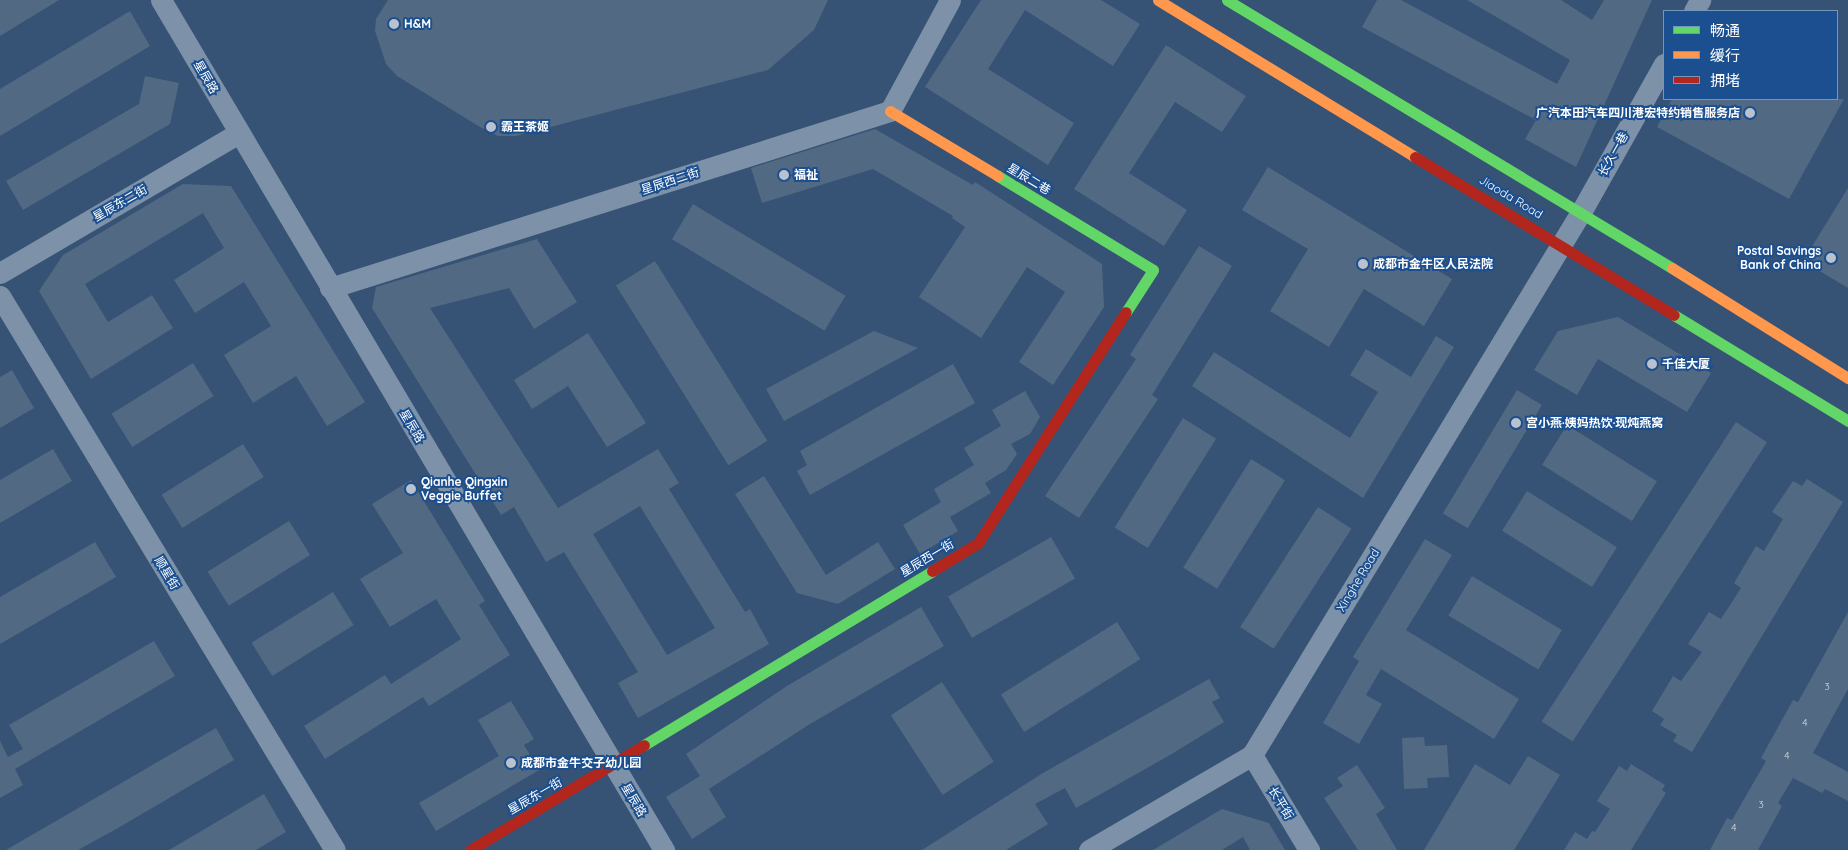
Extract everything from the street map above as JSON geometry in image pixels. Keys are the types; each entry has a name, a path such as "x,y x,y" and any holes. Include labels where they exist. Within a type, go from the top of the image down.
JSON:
{"main road":[{"name":"Jiaoda Road","path":"1158,0 1561,243 1848,421"},
{"name":"Jiaoda Road","path":"1227,0 1581,212 1848,378"},
{"name":"星辰二巷","path":"890,111 1154,270"},
{"name":"星辰西一街","path":"614,766 978,543 1154,270"},
{"name":"星辰东一街","path":"470,850 614,766"}],"street":[{"name":"星辰路","path":"161,0 664,850"},
{"path":"890,111 950,0"},
{"name":"长久一巷","path":"1561,243 1581,212 1663,66"},
{"name":"星辰西二街","path":"330,288 890,111"},
{"name":"星辰东二街","path":"0,273 239,133"},
{"name":"Xinghe Road","path":"1090,850 1252,755 1561,243"},
{"name":"顺星街","path":"0,296 335,850"},
{"name":"长平街","path":"1252,755 1309,850"}],"building":[{"path":"0,0 59,0 0,36"},
{"path":"388,0 828,0 814,30 768,70 516,136 498,136 397,76 386,64 375,31 376,19"},
{"path":"981,0 1101,0 1140,24 1113,66 1025,10 988,69 1074,123 1048,165 925,87"},
{"path":"1377,0 1401,0 1557,84 1570,60 1467,0 1561,0 1592,20 1604,0 1652,0 1576,167 1525,139 1536,120 1362,27"},
{"path":"130,11 150,46 0,136 0,89"},
{"path":"1166,45 1246,96 1222,132 1175,102 1129,173 1187,210 1164,246 1074,189"},
{"path":"145,76 179,83 170,124 23,210 6,181 139,104"},
{"name":"广汽本田汽车四川港宏特约销售服务店","path":"1844,99 1789,199 1657,127 1671,100"},
{"path":"875,129 973,185 975,182 1102,264 1104,307 1053,385 1019,362 1065,292 1027,267 981,338 919,297 965,227 952,218 953,216 873,169 762,203 751,168"},
{"name":"成都市金牛区人民法院","path":"1268,167 1452,279 1424,326 1364,289 1329,347 1270,311 1308,249 1242,210"},
{"path":"183,184 231,186 365,402 327,426 296,376 253,403 224,355 271,326 244,282 195,313 174,280 224,248 203,213 85,284 108,322 152,295 173,328 91,379 39,291 63,255"},
{"path":"1848,188 1848,288 1803,261"},
{"path":"693,204 846,296 824,331 672,239"},
{"path":"537,239 577,302 534,329 509,288 430,308 558,508 658,449 679,483 669,489 745,612 750,609 769,644 638,718 618,683 638,672 564,552 546,562 514,507 501,515 372,308 376,287","holes":["640,506 715,628 667,655 593,534"]},
{"path":"1199,246 1232,266 1152,395 1158,399 1079,518 1045,496 1136,359 1130,355"},
{"path":"655,261 767,441 728,465 616,285"},
{"name":"千佳大厦","path":"1618,317 1711,373 1687,412 1598,359 1577,395 1534,370 1558,331"},
{"path":"874,331 918,348 784,421 766,389"},
{"path":"588,333 646,423 607,447 568,386 532,409 514,380"},
{"path":"1436,336 1454,347 1363,498 1192,386 1214,352 1350,438 1378,392 1350,375 1366,349 1411,377"},
{"path":"193,363 214,396 132,447 112,414"},
{"path":"953,364 975,403 810,495 797,471 807,465 800,451"},
{"path":"12,370 34,408 0,428 0,377"},
{"path":"1517,390 1542,405 1468,528 1443,513"},
{"path":"1025,391 1040,417 1030,434 1011,444 1017,454 1006,470 985,483 991,493 950,517 958,531 920,554 903,525 941,502 934,489 974,465 964,448 1001,426 992,410"},
{"path":"1183,418 1216,439 1148,548 1115,527"},
{"path":"1736,422 1767,442 1573,742 1542,721"},
{"path":"1567,425 1657,481 1632,521 1542,465"},
{"path":"243,444 264,477 182,528 162,495"},
{"path":"53,449 72,481 0,523 0,480"},
{"path":"1251,459 1285,480 1217,589 1183,568"},
{"path":"764,476 826,575 878,542 895,569 838,604 797,593 735,494"},
{"path":"1807,479 1843,502 1692,752 1673,741 1677,735 1660,725 1664,719 1652,711 1673,676 1681,681 1702,652 1688,644 1709,612 1721,619 1741,588 1734,583 1756,546 1764,551 1783,519 1772,512 1793,481 1802,486"},
{"path":"411,480 485,601 479,605 510,655 429,706 423,697 325,759 304,726 385,675 391,684 461,639 436,599 390,627 360,579 403,553 372,504"},
{"path":"1527,491 1617,547 1592,587 1502,531"},
{"path":"1318,507 1352,529 1274,649 1240,627"},
{"path":"289,521 310,555 229,606 208,572"},
{"path":"1051,537 1075,579 972,638 948,596"},
{"path":"1425,539 1452,555 1406,630 1519,699 1494,739 1381,669 1366,695 1382,704 1359,744 1323,723 1359,661 1353,657"},
{"path":"95,542 116,577 0,644 0,597"},
{"path":"1472,576 1562,630 1538,670 1448,615"},
{"path":"333,592 354,625 272,676 252,643"},
{"path":"921,607 944,646 810,724 709,789 726,817 692,839 666,797 700,776 686,754 787,686"},
{"path":"1848,612 1848,689 1813,753 1848,772 1848,801 1825,789 1822,793 1793,778 1778,803 1782,806 1758,850 1710,850 1727,818 1732,820 1766,761 1761,758 1793,700 1798,702"},
{"path":"1117,622 1140,659 1024,732 1001,695"},
{"path":"154,641 175,676 15,769 23,785 0,798 0,741 8,757 23,749 9,725"},
{"path":"1209,679 1220,698 1212,702 1224,722 1170,755 1076,808 1065,788 1035,804 1048,824 1006,850 922,850 1043,773"},
{"path":"942,682 994,762 943,795 891,715"},
{"name":"成都市金牛交子幼儿园","path":"511,701 534,739 524,745 539,770 436,831 419,803 499,756 478,720"},
{"path":"216,728 234,760 118,828 78,850 6,850"},
{"path":"1424,737 1425,746 1447,745 1449,777 1427,778 1428,788 1404,789 1402,738"},
{"path":"1528,756 1560,775 1514,850 1424,850 1475,764 1510,785"},
{"path":"1631,764 1665,785 1662,790 1666,793 1631,850 1564,850 1575,832 1587,839 1592,831 1595,832 1610,809 1597,801 1619,766 1627,771"},
{"path":"1357,765 1385,808 1376,814 1397,850 1358,850 1324,798 1343,786 1337,778"},
{"path":"264,794 286,832 256,850 169,850"},
{"path":"1222,809 1269,823 1285,850 1250,850 1243,837 1222,850 1153,850"}],"traffic: fast":[{"path":"1227,0 1672,268"},
{"path":"998,176 1153,270 1126,312"},
{"path":"1674,315 1848,421"},
{"path":"644,745 932,571"}],"traffic: slow":[{"path":"1158,0 1415,157"},
{"path":"890,111 998,176"},
{"path":"1672,268 1848,378"}],"traffic: jam":[{"path":"1415,157 1674,315"},
{"path":"932,571 978,543 1126,312"},
{"path":"470,850 644,745"}],"place":[{"name":"H&M","path":"394,24"},
{"name":"广汽本田汽车四川港宏特约销售服务店","path":"1750,113"},
{"name":"霸王茶姬","path":"491,127"},
{"name":"福祉","path":"784,175"},
{"name":"Postal Savings Bank of China","path":"1831,258"},
{"name":"成都市金牛区人民法院","path":"1363,264"},
{"name":"千佳大厦","path":"1652,364"},
{"name":"宫小燕·姨妈热饮·现炖燕窝","path":"1516,423"},
{"name":"Qianhe Qingxin Veggie Buffet","path":"411,489"},
{"name":"成都市金牛交子幼儿园","path":"511,763"}]}
